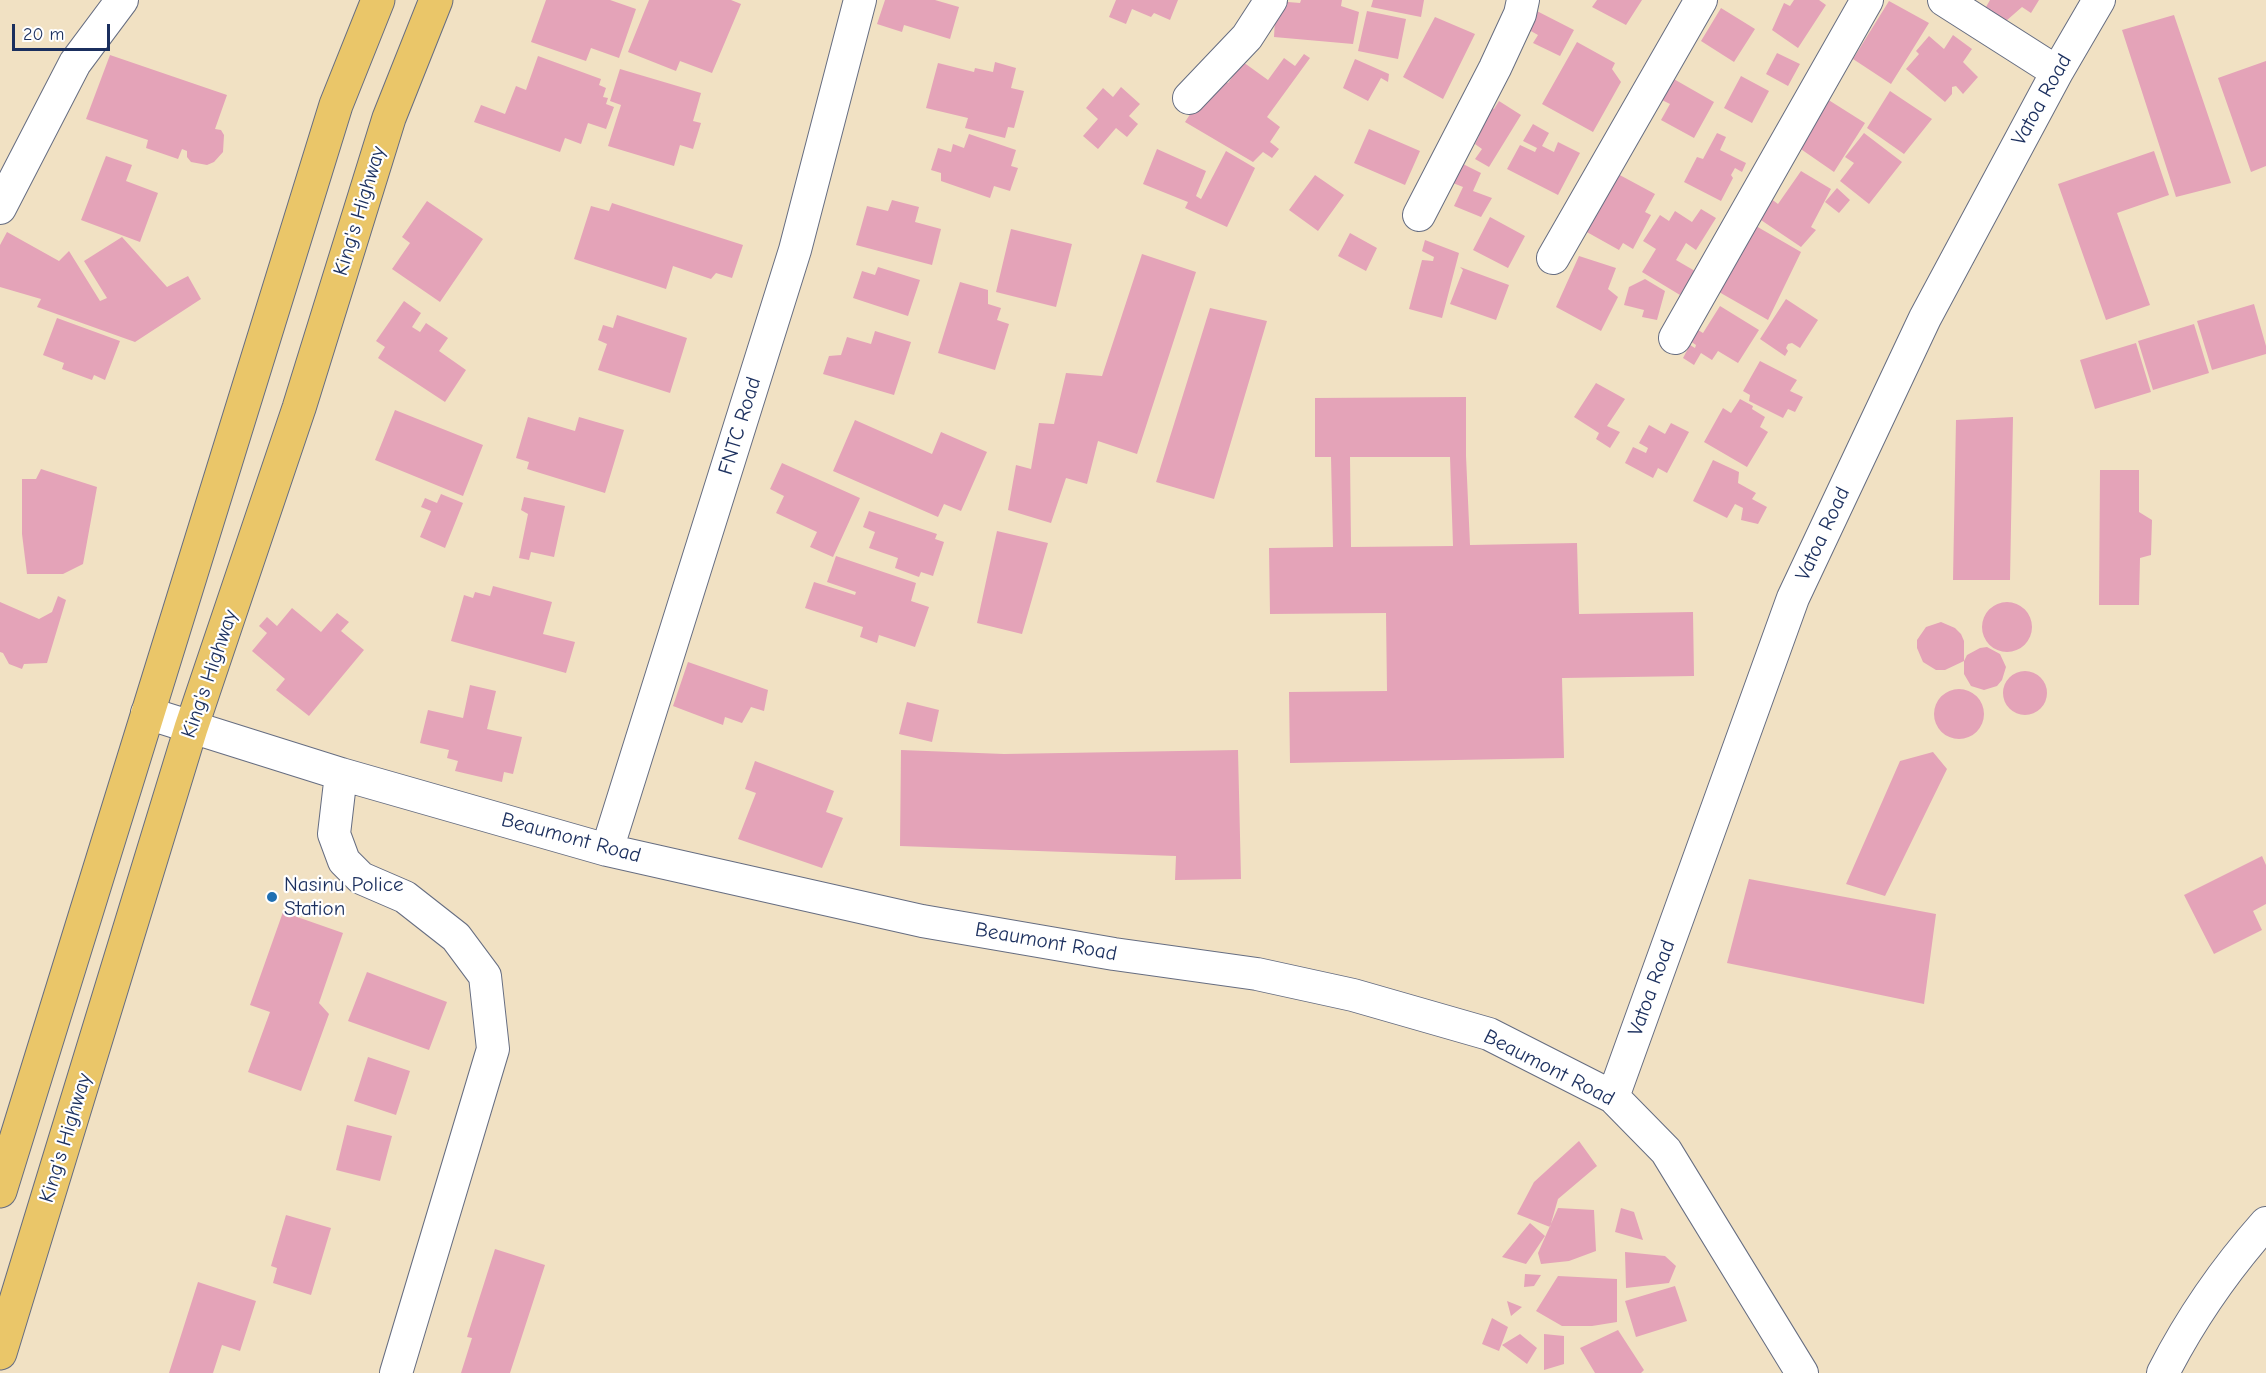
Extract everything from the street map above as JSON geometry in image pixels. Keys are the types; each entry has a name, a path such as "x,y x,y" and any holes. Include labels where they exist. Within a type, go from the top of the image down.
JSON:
{"highway":[{"path":"0,1191 336,105 378,0"},
{"name":"King's Highway","path":"0,1353 191,728 299,408 389,118 436,0"}],"street":[{"path":"0,208 75,63 122,0"},
{"name":"FNTC Road","path":"608,849 795,250 860,0"},
{"path":"1189,98 1247,37 1271,0"},
{"path":"1419,215 1505,46 1520,14 1523,0"},
{"path":"1553,258 1701,0"},
{"path":"1675,338 1867,0"},
{"path":"1944,0 2057,72"},
{"name":"Vatoa Road","path":"1613,1096 1792,598 1924,318 2057,72 2099,0"},
{"name":"Beaumont Road","path":"147,713 341,774 608,849 922,921 1114,954 1257,974 1353,995 1490,1034 1613,1096 1666,1151 1802,1373"},
{"path":"341,774 334,834 344,861 362,878 405,897 456,936 485,976 493,1049 396,1373"},
{"path":"2163,1373 2177,1345 2240,1252 2266,1223"}],"building":[{"path":"546,0 610,0 636,9 619,58 591,48 586,61 531,42"},
{"path":"649,0 731,0 741,4 712,73 680,61 676,71 628,52"},
{"path":"885,0 935,0 959,7 950,39 904,25 902,32 877,24"},
{"path":"1116,0 1178,0 1170,20 1154,13 1151,17 1132,9 1126,24 1109,17"},
{"path":"1301,0 1342,0 1341,6 1359,12 1353,44 1274,37 1276,1 1300,3"},
{"path":"1373,0 1424,0 1421,17 1371,7"},
{"path":"1597,0 1642,0 1626,25 1592,7"},
{"path":"1794,0 1819,0 1826,5 1798,48 1772,30 1784,3 1790,6"},
{"path":"1990,0 2039,0 2031,13 2022,7 2006,21 1986,7"},
{"path":"1889,1 1929,23 1891,84 1853,59"},
{"path":"1529,7 1574,30 1560,56 1533,43 1538,35 1520,25"},
{"path":"1721,8 1755,29 1734,62 1701,41"},
{"path":"1367,11 1406,19 1398,59 1358,51"},
{"path":"2174,15 2231,183 2176,197 2122,30"},
{"path":"1435,17 1475,34 1443,99 1403,77"},
{"path":"1953,35 1972,49 1963,62 1978,77 1963,94 1956,86 1952,87 1952,94 1945,102 1906,69 1919,54 1916,51 1929,36 1944,49"},
{"path":"1577,42 1615,63 1612,69 1621,82 1593,132 1542,104"},
{"path":"1777,53 1800,64 1788,86 1766,74"},
{"path":"1304,54 1310,58 1267,117 1280,127 1270,142 1279,149 1272,158 1263,152 1253,162 1185,122 1216,75 1228,83 1243,62 1268,80 1284,58 1295,66"},
{"path":"110,55 227,95 215,129 221,130 224,135 223,152 214,162 207,165 191,162 187,157 187,151 182,149 178,159 146,148 148,140 86,119"},
{"path":"538,56 601,79 599,85 606,88 603,97 608,98 606,104 614,107 606,129 588,123 581,144 565,138 560,152 474,122 481,105 505,114 516,86 526,90"},
{"path":"1355,59 1389,74 1388,82 1381,78 1368,101 1343,88"},
{"path":"2266,61 2266,166 2251,172 2218,78"},
{"path":"995,62 1016,68 1011,88 1024,91 1014,128 1008,127 1005,138 965,128 968,118 926,108 938,63 974,72 975,68 993,72"},
{"path":"620,69 701,93 693,121 701,123 693,149 680,145 674,166 608,146 621,105 610,101"},
{"path":"1741,76 1769,91 1752,123 1724,108"},
{"path":"1672,78 1714,102 1694,138 1661,120 1670,104 1660,99"},
{"path":"1121,87 1140,104 1129,116 1138,124 1127,137 1116,128 1098,149 1083,136 1098,119 1086,108 1103,88 1113,97"},
{"path":"1890,91 1932,119 1904,154 1867,128"},
{"path":"1827,99 1865,123 1834,172 1795,145"},
{"path":"1499,101 1521,115 1489,167 1475,159 1482,149 1475,144 1479,136 1466,128 1482,102 1494,109"},
{"path":"1533,124 1549,133 1542,146 1554,152 1558,142 1580,153 1558,195 1507,169 1520,145 1535,152 1537,148 1523,141"},
{"path":"1369,129 1420,151 1405,185 1354,163"},
{"path":"1717,133 1726,137 1720,150 1746,163 1742,172 1735,168 1731,175 1733,178 1721,201 1684,182 1697,157 1703,159"},
{"path":"1864,133 1902,162 1869,204 1840,181 1854,163 1845,157"},
{"path":"969,134 1016,150 1011,166 1018,168 1010,191 994,186 990,198 941,181 941,173 931,170 938,148 951,152 953,144 964,148"},
{"path":"1157,149 1206,171 1196,196 1201,199 1226,151 1255,168 1227,227 1185,208 1188,202 1143,184"},
{"path":"2154,151 2169,195 2117,213 2150,305 2106,320 2058,184"},
{"path":"106,156 132,165 126,181 158,193 140,242 81,220"},
{"path":"1459,162 1481,173 1473,191 1492,198 1481,217 1454,206 1463,187 1448,181"},
{"path":"1801,171 1831,189 1811,227 1816,230 1801,247 1755,216 1770,198 1778,204"},
{"path":"1616,173 1655,194 1645,212 1651,215 1633,249 1623,243 1619,250 1585,231"},
{"path":"1315,175 1344,195 1318,231 1289,210"},
{"path":"1837,188 1850,200 1839,213 1825,202"},
{"path":"892,200 919,207 915,222 941,229 932,265 856,245 867,206 888,211"},
{"path":"427,201 483,239 440,302 392,269 410,243 402,237"},
{"path":"612,203 743,245 732,278 716,273 711,279 673,266 666,289 574,259 591,206 609,211"},
{"path":"1701,209 1716,218 1696,250 1686,243 1676,260 1695,271 1680,295 1642,272 1656,249 1643,241 1660,215 1669,221 1675,211 1692,222"},
{"path":"1490,217 1525,236 1508,268 1473,250"},
{"path":"1749,222 1801,252 1768,320 1712,288"},
{"path":"1011,229 1072,244 1056,307 996,292"},
{"path":"7,232 59,261 69,251 100,301 107,298 84,261 122,237 167,287 188,276 201,299 135,342 37,307 41,299 0,287 0,245"},
{"path":"1350,233 1377,248 1366,271 1338,256"},
{"path":"1425,240 1459,253 1442,318 1409,309 1422,260 1433,261 1434,257 1422,251"},
{"path":"1142,254 1196,272 1137,454 1098,441 1087,484 1066,478 1051,523 1008,510 1016,465 1031,469 1039,423 1054,424 1066,373 1102,376"},
{"path":"1579,256 1616,268 1608,289 1618,297 1601,331 1556,307"},
{"path":"878,267 920,280 908,316 853,298 862,271 875,275"},
{"path":"1460,267 1509,285 1496,320 1450,304 1463,270"},
{"path":"1645,279 1665,291 1657,320 1642,317 1644,310 1624,305 1629,287"},
{"path":"960,282 988,290 988,304 1001,308 997,320 1009,324 995,370 938,353"},
{"path":"1786,299 1818,320 1800,348 1792,343 1788,344 1785,356 1760,339"},
{"path":"404,301 421,313 412,327 420,332 426,323 448,338 439,351 466,370 445,402 378,358 385,347 376,341"},
{"path":"2254,304 2266,346 2266,354 2212,370 2197,321"},
{"path":"1720,306 1759,330 1738,363 1718,351 1712,360 1701,353 1694,365 1683,358 1690,345 1695,348 1696,345 1690,341 1698,330 1703,333"},
{"path":"1210,308 1267,321 1214,499 1156,482"},
{"path":"617,315 687,338 670,393 598,370 607,344 598,340 603,325 613,328"},
{"path":"57,318 120,341 105,380 94,375 92,380 62,369 64,363 43,355"},
{"path":"2194,324 2209,373 2153,390 2138,341"},
{"path":"875,331 911,342 894,395 823,374 829,356 841,355 847,337 871,344"},
{"path":"2136,343 2151,392 2095,409 2080,360"},
{"path":"1760,361 1797,380 1790,391 1803,397 1795,412 1788,409 1783,418 1749,401 1750,395 1743,391"},
{"path":"1596,383 1625,399 1607,426 1620,432 1610,448 1596,439 1599,433 1574,417"},
{"path":"1466,397 1470,545 1577,543 1579,614 1693,612 1694,676 1562,678 1564,758 1290,763 1289,692 1387,691 1386,613 1270,614 1269,548 1333,547 1331,457 1315,457 1315,398","holes":["1350,457 1450,457 1453,546 1351,547"]},
{"path":"1740,399 1753,406 1752,409 1765,417 1760,427 1768,432 1747,467 1704,442 1723,408 1731,413"},
{"path":"395,410 483,445 463,496 375,460"},
{"path":"528,417 575,431 579,417 624,430 605,493 527,469 529,462 516,458"},
{"path":"2013,417 2010,580 1953,580 1956,420"},
{"path":"855,420 932,454 941,432 987,452 961,511 944,504 938,517 833,471"},
{"path":"1671,423 1689,432 1667,473 1658,468 1653,478 1625,463 1633,447 1646,453 1648,448 1639,443 1649,425 1665,434"},
{"path":"1713,460 1739,472 1738,483 1756,493 1752,499 1767,507 1758,524 1741,520 1743,508 1735,504 1727,518 1693,501"},
{"path":"782,463 860,498 833,557 810,547 817,532 776,513 784,496 770,489"},
{"path":"41,469 97,487 83,564 63,574 27,574 22,534 22,479 36,479"},
{"path":"2100,470 2139,470 2139,512 2152,520 2151,555 2140,558 2139,605 2099,605"},
{"path":"441,494 463,503 445,548 420,537 431,511 421,507 425,498 437,503"},
{"path":"524,497 565,506 554,557 531,552 529,560 519,558 528,514 521,510"},
{"path":"869,511 937,534 935,539 944,542 933,576 921,572 919,577 895,568 898,558 869,548 875,532 863,527"},
{"path":"997,531 1048,543 1022,634 977,623"},
{"path":"836,556 916,583 911,601 929,607 915,647 879,635 877,643 860,637 863,627 805,608 814,582 855,595 856,592 827,582"},
{"path":"493,586 552,602 543,634 575,642 566,673 451,641 464,595 473,598 475,592 490,596"},
{"path":"58,596 66,600 47,663 24,664 22,669 9,664 0,652 0,602 39,619 52,612"},
{"path":"2007,602 2016,604 2027,613 2032,627 2030,636 2021,647 2007,652 1998,650 1987,641 1982,627 1984,618 1993,607"},
{"path":"292,608 321,632 337,613 349,622 341,631 364,650 309,716 276,690 285,679 252,651 267,633 259,626 267,617 277,626"},
{"path":"1941,622 1955,628 1961,634 1964,641 1964,661 1945,670 1936,670 1923,662 1917,648 1917,640 1926,627"},
{"path":"1987,647 2000,654 2006,667 2002,680 1997,686 1984,690 1971,686 1964,674 1964,661 1967,655"},
{"path":"688,662 768,690 764,711 751,707 742,723 725,717 723,725 673,706"},
{"path":"2025,671 2040,678 2047,693 2040,708 2025,715 2010,708 2003,693 2010,678"},
{"path":"470,685 496,691 487,729 522,737 513,774 504,772 502,782 455,771 458,761 447,758 449,750 420,743 428,710 463,718"},
{"path":"1954,689 1964,689 1977,696 1984,709 1984,719 1977,732 1964,739 1954,739 1945,735 1938,728 1934,719 1934,709 1938,700 1945,693"},
{"path":"907,702 939,710 932,742 899,734"},
{"path":"901,750 1004,754 1238,750 1241,879 1175,880 1176,856 900,846"},
{"path":"1933,752 1947,769 1885,896 1846,884 1900,761"},
{"path":"755,761 834,791 826,812 843,818 822,868 738,839 756,793 745,789"},
{"path":"2262,856 2266,865 2266,904 2253,911 2262,930 2214,954 2184,895"},
{"path":"1749,879 1936,914 1924,1004 1727,963"},
{"name":"Nasinu Police Station","path":"283,912 343,933 319,1003 329,1014 301,1091 248,1072 270,1012 250,1005"},
{"path":"367,972 447,1002 429,1050 348,1021"},
{"path":"368,1057 410,1071 396,1115 354,1101"},
{"path":"347,1125 392,1136 380,1181 336,1170"},
{"path":"1579,1141 1597,1166 1558,1199 1550,1227 1517,1214 1534,1182"},
{"path":"1558,1208 1594,1210 1596,1251 1569,1261 1541,1264 1538,1253"},
{"path":"1621,1208 1634,1212 1643,1240 1615,1232"},
{"path":"286,1215 331,1228 311,1295 273,1283 277,1268 271,1266"},
{"path":"1530,1223 1545,1236 1526,1264 1502,1257"},
{"path":"495,1249 545,1265 510,1373 461,1373 472,1338 467,1337"},
{"path":"1625,1252 1665,1256 1676,1266 1669,1283 1626,1288"},
{"path":"1525,1274 1541,1275 1534,1286 1524,1287"},
{"path":"1558,1276 1617,1279 1617,1322 1592,1326 1562,1326 1536,1311"},
{"path":"198,1282 256,1301 240,1351 222,1345 213,1373 169,1373"},
{"path":"1675,1286 1687,1321 1636,1337 1625,1301"},
{"path":"1507,1301 1522,1307 1511,1316"},
{"path":"1492,1318 1508,1327 1499,1351 1482,1344"},
{"path":"1618,1330 1644,1370 1641,1373 1595,1373 1580,1348"},
{"path":"1520,1334 1537,1348 1527,1364 1502,1345"},
{"path":"1544,1334 1564,1336 1564,1364 1544,1370"}],"place":[{"name":"Nasinu Police Station","path":"272,897"}]}
